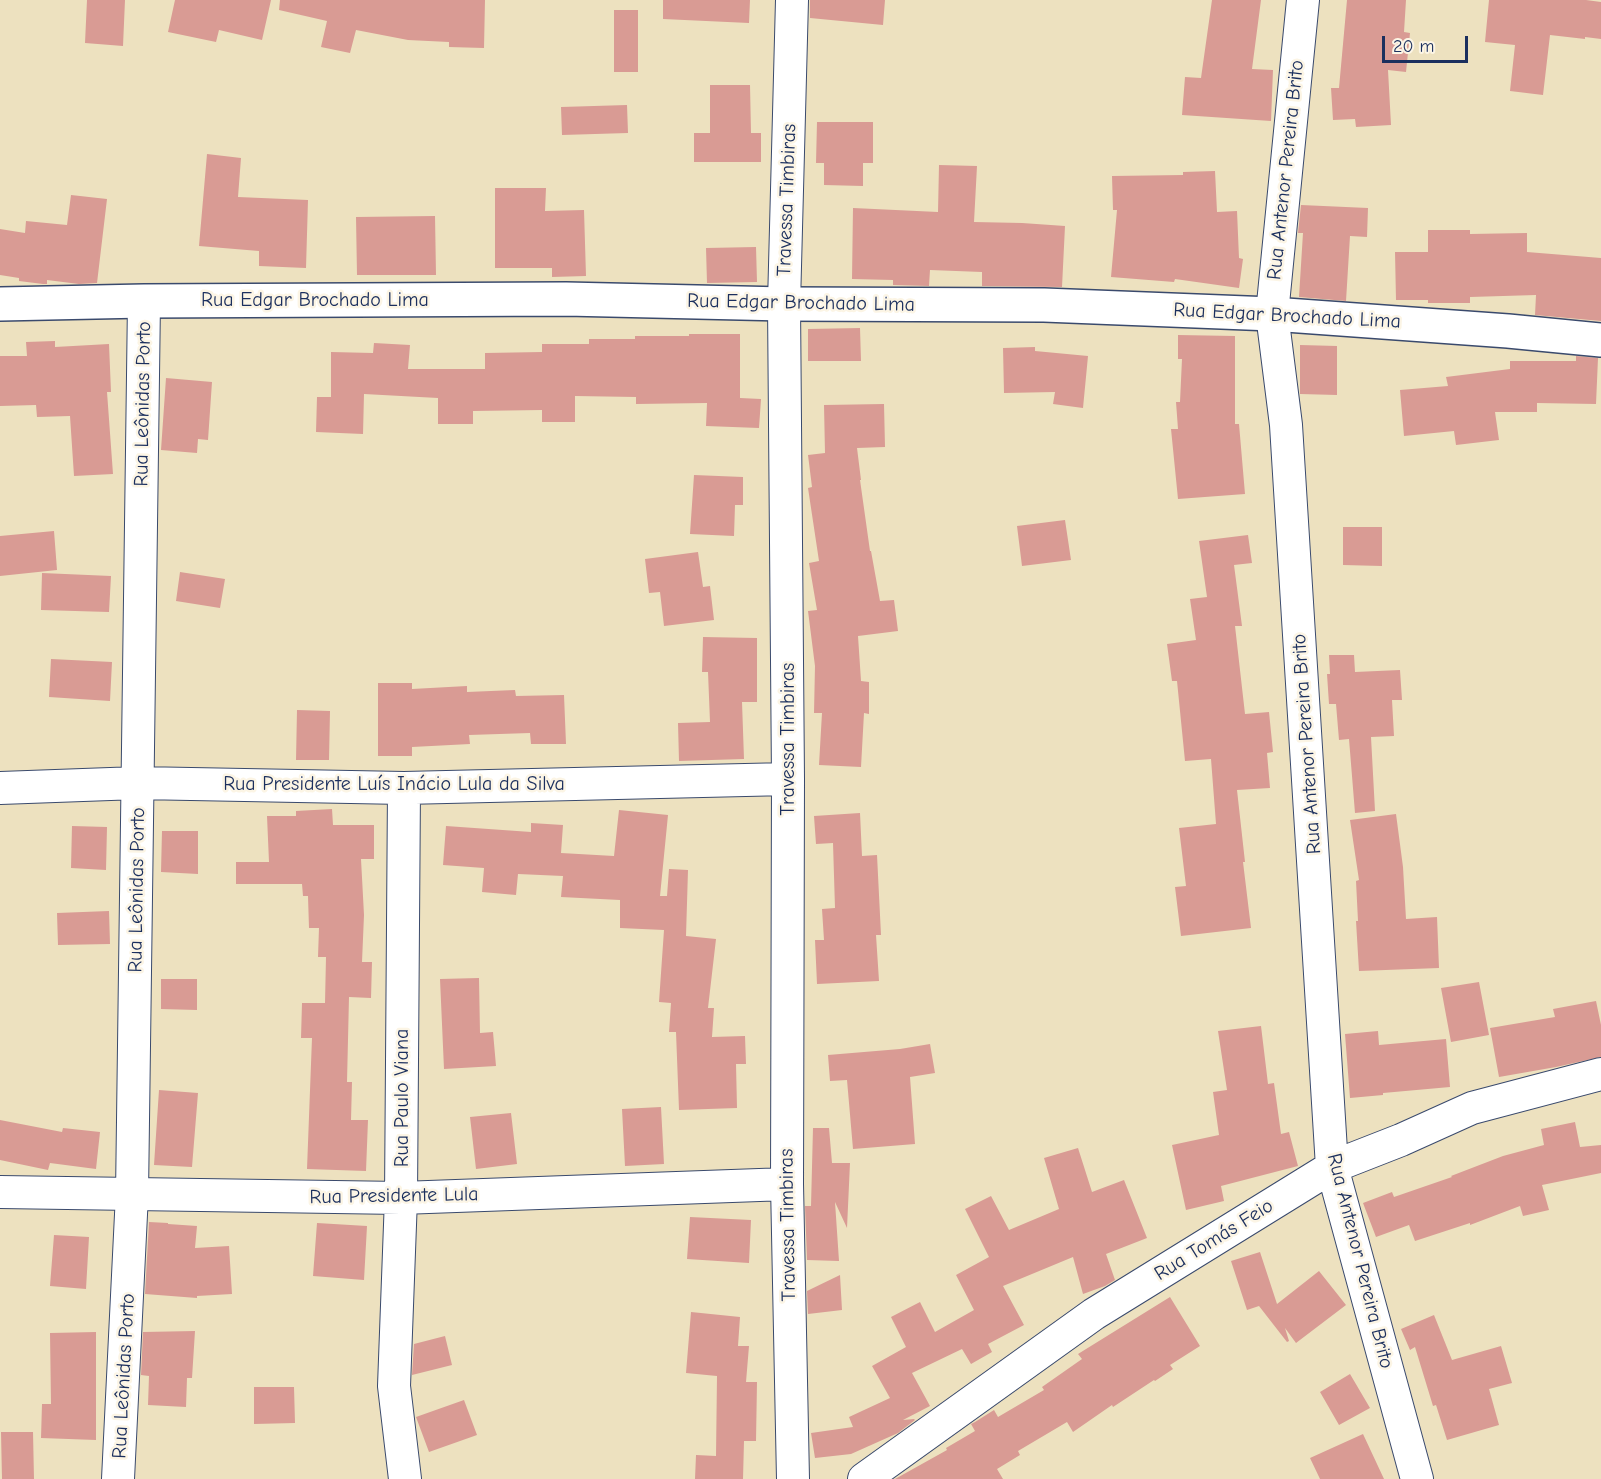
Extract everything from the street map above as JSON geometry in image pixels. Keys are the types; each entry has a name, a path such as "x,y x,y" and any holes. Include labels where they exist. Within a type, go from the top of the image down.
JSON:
{"main road":[{"name":"Rua Edgar Brochado Lima","path":"0,304 566,299 784,304 1044,304 1272,314 1601,340"}],"street":[{"name":"Travessa Timbiras","path":"792,0 784,304 788,779 787,1184 793,1479"},
{"name":"Rua Antenor Pereira Brito","path":"1303,0 1272,314 1286,425 1332,1167 1417,1479"},
{"name":"Rua Leônidas Porto","path":"118,1479 132,1194 144,301"},
{"name":"Rua Presidente Luís Inácio Lula da Silva","path":"0,788 138,783 404,788 788,779"},
{"name":"Rua Paulo Viana","path":"404,788 401,1198 394,1386 405,1479"},
{"name":"Rua Tomás Feio","path":"864,1479 1094,1314 1332,1167 1401,1140 1472,1108 1601,1074"},
{"name":"Rua Presidente Lula","path":"0,1192 401,1198 787,1184"}],"building":[{"path":"87,0 125,0 123,46 85,43"},
{"path":"175,0 271,0 262,40 219,30 216,42 168,32"},
{"path":"280,0 485,0 484,48 449,47 449,42 408,40 356,30 350,53 321,47 327,21 279,10"},
{"path":"663,0 750,0 749,23 663,19"},
{"path":"810,0 885,0 883,25 810,18"},
{"path":"1212,0 1261,0 1252,69 1273,70 1271,121 1182,115 1185,77 1201,78"},
{"path":"1347,0 1406,0 1404,32 1410,33 1406,72 1388,70 1391,125 1356,127 1355,119 1333,120 1331,88 1339,88"},
{"path":"1489,0 1601,2 1601,39 1550,35 1543,95 1510,91 1515,45 1485,42"},
{"path":"614,10 638,10 638,72 614,72"},
{"path":"710,85 750,85 751,133 761,133 761,162 694,162 694,133 710,133"},
{"path":"627,105 628,133 562,135 561,107"},
{"path":"817,122 873,122 873,163 863,163 863,186 824,185 824,163 816,163"},
{"path":"207,154 241,158 238,197 308,200 306,268 259,266 259,251 199,246"},
{"path":"939,165 977,166 974,222 1065,226 1062,287 982,286 982,272 930,270 929,286 893,285 893,280 852,279 853,208 938,212"},
{"path":"1215,171 1217,212 1237,211 1239,258 1243,259 1239,288 1175,279 1174,282 1111,277 1117,210 1113,210 1112,176 1183,175 1183,172"},
{"path":"495,188 546,188 545,211 584,210 586,276 552,277 552,268 495,268"},
{"path":"71,195 107,199 97,283 79,284 47,280 47,284 43,284 19,281 19,278 0,275 0,229 25,233 26,221 67,225"},
{"path":"1301,205 1368,208 1367,237 1350,236 1346,301 1299,297 1303,233 1298,233"},
{"path":"435,216 436,275 357,275 356,217"},
{"path":"1428,230 1470,230 1470,234 1527,233 1527,252 1601,258 1601,321 1535,315 1536,295 1470,297 1470,303 1396,300 1395,252 1428,252"},
{"path":"756,247 757,282 707,283 706,248"},
{"path":"860,328 861,361 808,361 808,329"},
{"path":"689,334 740,334 740,398 761,399 759,428 706,426 707,403 636,404 636,397 575,396 575,422 542,422 542,410 473,411 473,424 438,424 438,398 364,394 363,434 316,432 317,397 331,397 331,352 373,353 374,343 410,345 408,369 485,369 485,353 542,352 542,344 589,344 589,339 635,339 635,336 689,336"},
{"path":"1178,335 1235,336 1235,424 1239,424 1245,494 1178,499 1171,429 1178,429 1176,402 1180,402 1182,359 1178,359"},
{"path":"55,341 55,347 109,344 111,392 107,392 113,474 74,476 70,416 37,417 36,405 0,406 0,356 27,356 26,342"},
{"path":"1300,345 1337,346 1337,395 1300,394"},
{"path":"1035,347 1035,351 1088,356 1083,408 1053,404 1055,392 1004,393 1003,348"},
{"path":"1576,356 1598,358 1596,404 1537,403 1537,412 1495,412 1499,440 1456,445 1454,431 1404,436 1400,390 1448,386 1446,377 1510,369 1510,361 1576,361"},
{"path":"166,378 212,382 208,440 198,439 197,453 161,450"},
{"path":"884,404 885,447 857,448 870,551 880,601 894,600 898,631 858,636 861,681 869,682 869,714 864,713 861,767 819,765 822,713 814,713 815,666 808,611 817,610 809,563 819,561 808,488 812,487 808,455 825,453 824,405"},
{"path":"694,475 743,477 743,505 735,505 734,536 690,534"},
{"path":"1065,520 1071,560 1022,566 1017,526"},
{"path":"1343,527 1382,527 1382,566 1343,565"},
{"path":"54,531 57,570 0,576 0,536"},
{"path":"1248,535 1252,563 1234,565 1242,626 1235,626 1245,714 1269,712 1273,752 1267,753 1270,788 1237,790 1251,928 1181,936 1175,887 1186,886 1179,828 1216,824 1211,759 1185,761 1177,681 1172,681 1167,644 1196,640 1190,599 1207,597 1199,541"},
{"path":"698,552 703,587 710,586 714,620 664,626 660,592 649,593 645,559"},
{"path":"180,572 225,579 220,608 176,601"},
{"path":"42,573 111,576 109,612 41,610"},
{"path":"703,637 757,638 757,702 742,702 744,759 679,761 678,723 710,722 708,672 702,672"},
{"path":"1329,655 1354,655 1355,672 1400,670 1402,700 1392,700 1394,736 1371,737 1375,811 1355,813 1349,739 1339,740 1336,704 1329,704 1327,674 1330,674"},
{"path":"51,659 112,662 110,701 49,697"},
{"path":"378,683 412,683 412,689 467,686 467,692 515,690 516,696 564,695 566,744 531,744 530,733 469,735 470,744 412,747 412,756 378,756"},
{"path":"297,710 330,711 329,760 296,760"},
{"path":"332,809 333,825 374,825 374,859 361,859 364,915 362,962 372,962 371,998 349,997 347,1082 352,1082 351,1120 368,1120 366,1171 307,1169 312,1038 301,1038 302,1003 325,1003 326,957 318,957 319,928 309,928 308,896 303,896 302,884 236,884 236,862 269,862 267,816 296,816 296,811"},
{"path":"619,810 668,815 660,896 667,896 669,869 688,870 686,936 716,939 708,1008 714,1008 712,1037 745,1036 746,1064 736,1064 737,1108 679,1110 676,1032 669,1032 671,1003 659,1002 664,930 620,928 620,900 561,897 563,876 518,874 516,895 482,892 484,868 443,865 446,826 531,832 531,823 563,825 561,853 614,856"},
{"path":"860,813 862,856 877,855 881,935 876,935 879,981 817,984 815,940 824,940 822,909 835,908 833,843 816,844 814,816"},
{"path":"1396,814 1403,867 1406,919 1437,917 1439,968 1359,971 1356,881 1359,880 1350,820"},
{"path":"72,826 107,827 106,870 71,868"},
{"path":"162,831 198,831 198,874 161,872"},
{"path":"109,911 110,944 58,945 57,913"},
{"path":"479,978 480,1033 493,1032 496,1066 444,1069 440,979"},
{"path":"161,979 197,979 197,1010 161,1009"},
{"path":"1479,982 1489,1035 1451,1042 1441,988"},
{"path":"1596,1001 1601,1025 1601,1057 1499,1077 1490,1028 1555,1017 1553,1009"},
{"path":"1261,1026 1268,1084 1274,1083 1281,1134 1289,1132 1298,1166 1221,1186 1224,1201 1186,1210 1172,1145 1219,1135 1213,1092 1227,1090 1218,1031"},
{"path":"1378,1031 1379,1045 1446,1039 1450,1087 1350,1098 1345,1034"},
{"path":"930,1044 935,1073 910,1077 915,1144 853,1149 847,1080 830,1081 828,1055"},
{"path":"159,1090 198,1093 192,1167 154,1165"},
{"path":"661,1107 664,1164 625,1166 622,1109"},
{"path":"511,1113 517,1164 476,1169 470,1117"},
{"path":"0,1120 62,1132 63,1128 100,1132 96,1169 50,1163 48,1170 0,1160"},
{"path":"1575,1122 1580,1147 1601,1145 1601,1173 1542,1185 1549,1210 1523,1216 1520,1206 1470,1225 1470,1223 1415,1241 1409,1225 1376,1237 1363,1203 1392,1192 1394,1197 1503,1156 1544,1145 1541,1129"},
{"path":"813,1128 829,1128 832,1163 850,1163 847,1228 835,1202 839,1261 807,1260 805,1206 811,1206"},
{"path":"1078,1148 1092,1192 1124,1180 1147,1238 1106,1254 1115,1280 1083,1294 1073,1257 1003,1286 1024,1325 988,1344 992,1352 971,1364 962,1349 912,1373 930,1406 903,1420 915,1420 898,1433 851,1454 815,1458 811,1433 853,1427 849,1417 890,1398 872,1366 906,1347 891,1317 920,1302 935,1332 974,1310 956,1275 989,1257 965,1209 991,1196 1009,1230 1059,1209 1044,1158"},
{"path":"690,1217 751,1220 749,1263 687,1259"},
{"path":"149,1222 197,1226 195,1248 229,1246 232,1294 197,1296 197,1298 145,1294"},
{"path":"317,1223 367,1226 364,1280 313,1276"},
{"path":"54,1235 89,1237 86,1289 50,1286"},
{"path":"1260,1252 1277,1304 1319,1271 1346,1305 1296,1343 1285,1328 1289,1341 1287,1342 1259,1306 1247,1310 1231,1261"},
{"path":"840,1275 842,1310 808,1314 807,1291"},
{"path":"1170,1297 1200,1346 1170,1365 1173,1369 1155,1381 1113,1407 1112,1405 1073,1432 1067,1422 1018,1451 1020,1455 997,1469 1003,1479 895,1479 947,1450 946,1448 975,1431 971,1424 994,1410 998,1417 1044,1390 1042,1387 1082,1359 1078,1354"},
{"path":"691,1312 740,1317 738,1346 749,1346 746,1382 757,1382 756,1441 744,1441 743,1479 695,1479 696,1455 716,1456 717,1376 686,1373"},
{"path":"1434,1315 1452,1360 1501,1346 1512,1383 1489,1389 1499,1425 1447,1440 1436,1405 1433,1406 1415,1347 1410,1350 1401,1329"},
{"path":"195,1331 192,1378 187,1378 186,1407 148,1405 149,1376 141,1375 143,1332"},
{"path":"96,1332 96,1440 41,1438 42,1404 51,1404 50,1333"},
{"path":"445,1336 452,1365 412,1375 414,1344"},
{"path":"1350,1374 1370,1408 1339,1425 1320,1392"},
{"path":"254,1387 294,1387 295,1423 254,1424"},
{"path":"464,1400 477,1435 429,1452 416,1417"},
{"path":"1,1432 33,1432 34,1479 2,1479"},
{"path":"1363,1434 1384,1479 1320,1479 1310,1458"}]}
